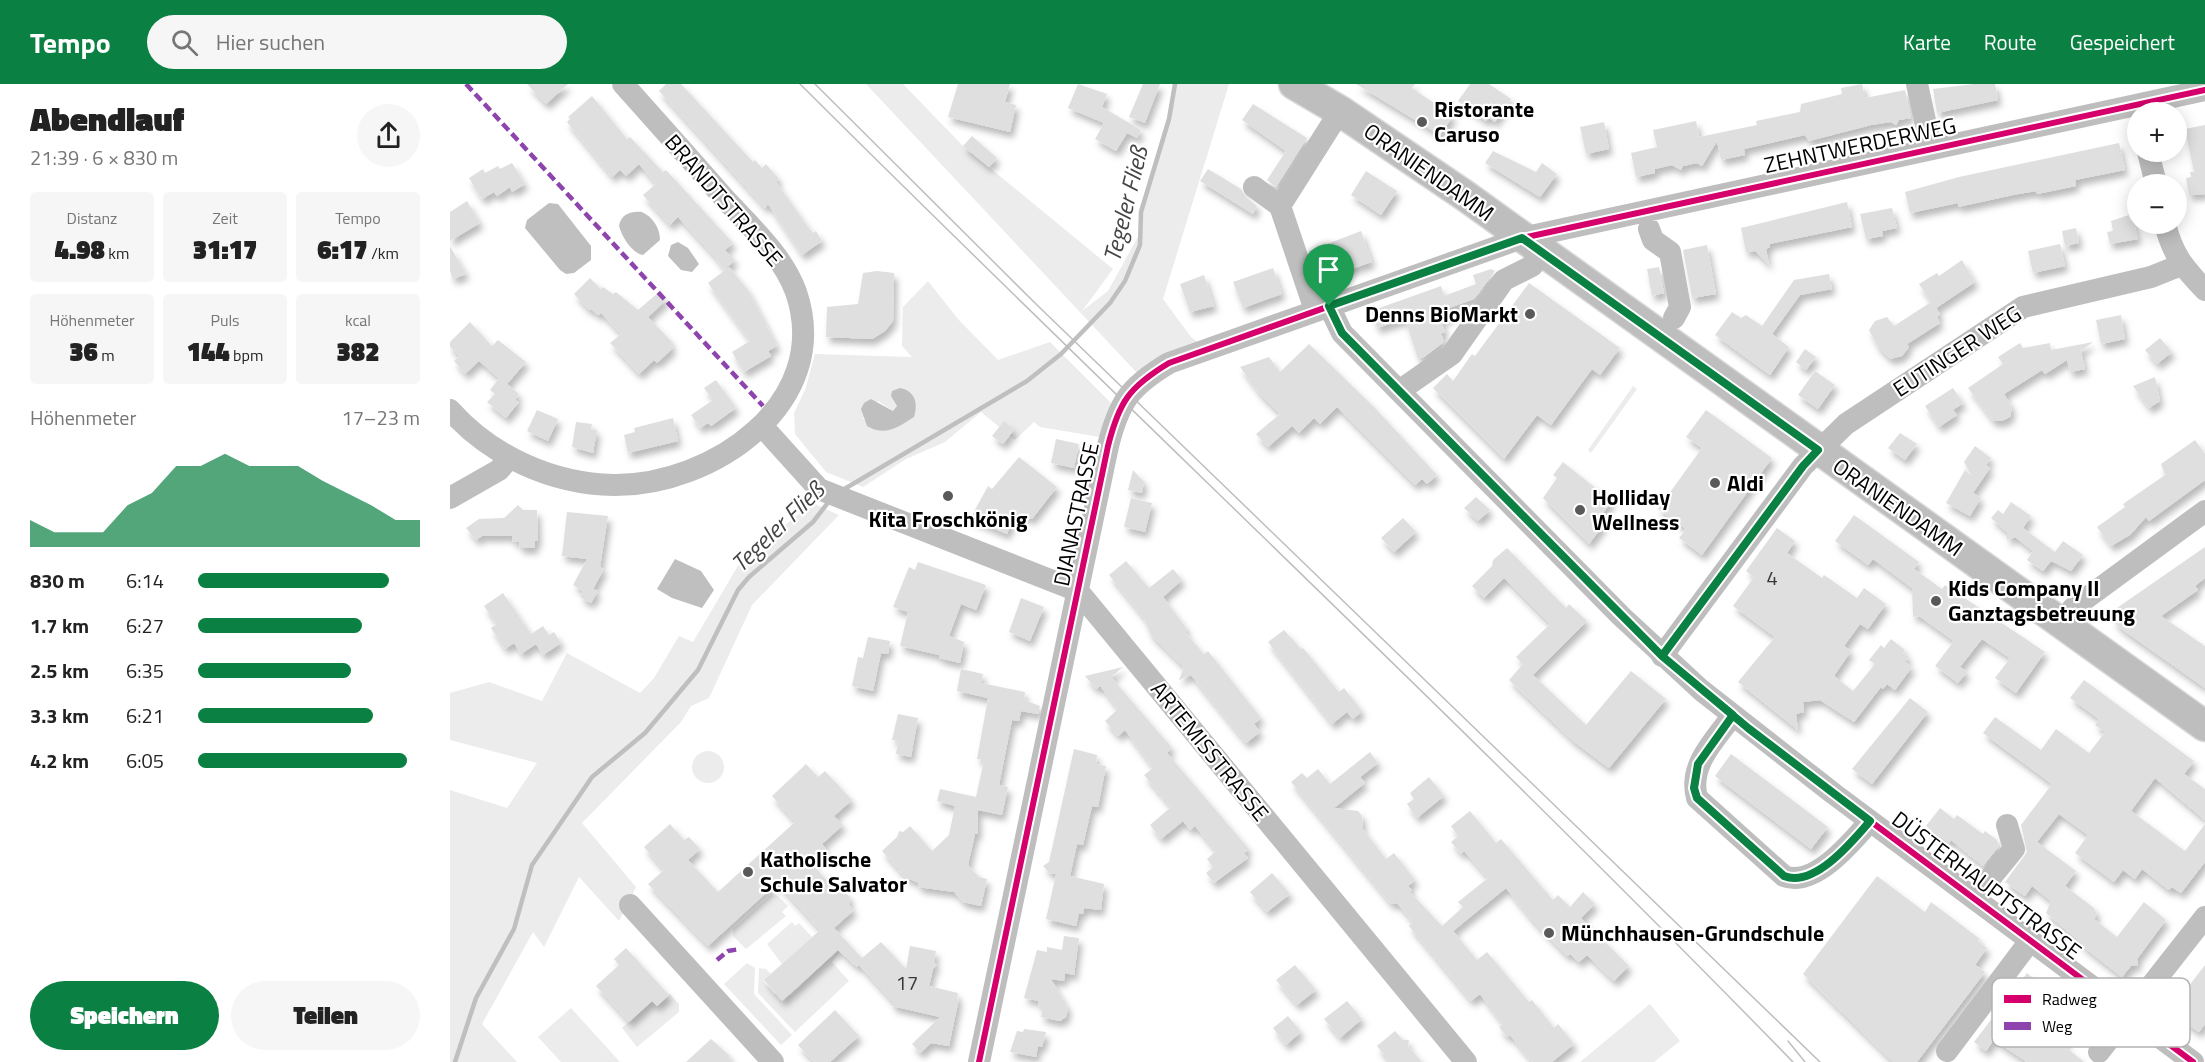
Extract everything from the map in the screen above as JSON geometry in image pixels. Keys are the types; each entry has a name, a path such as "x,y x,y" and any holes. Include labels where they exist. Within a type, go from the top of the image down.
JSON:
{"main road":[{"name":"ORANIENDAMM","path":"1294,84 1340,111 1532,244 2205,726"}],"street":[{"name":"BRANDTSTRASSE","path":"450,410 481,439 509,458 534,468 587,482 614,485 653,482 683,474 713,461 762,426 783,398 798,365 802,330 796,293 789,277 767,245 623,84"},
{"path":"1917,84 1931,148"},
{"name":"ZEHNTWERDERWEG","path":"1532,244 1931,148 2142,101 2205,90"},
{"path":"1254,187 1280,206 1340,111"},
{"name":"DÜSTERHAUPTSTRASSE","path":"1280,206 1322,308 1342,333 1662,656 1733,715 1870,821 2081,978"},
{"path":"2168,234 2174,253 2181,265 2205,290"},
{"path":"1399,391 1452,354 1504,280 1532,266 1532,244"},
{"name":"DIANASTRASSE","path":"979,1062 1108,446 1115,418 1123,399 1141,379 1169,363 1322,308 1532,244"},
{"name":"EUTINGER WEG","path":"1662,656 1803,466 1818,450 1862,413 2023,308 2151,277 2181,265"},
{"name":"ARTEMISSTRASSE","path":"762,426 819,489 1078,591 1466,1062"},
{"path":"450,498 499,470 509,458"},
{"path":"2062,624 2073,608 2205,511"},
{"path":"1733,715 1698,764 1694,788 1697,798 1784,876 1793,880 1813,874 1840,852 1870,821"},
{"path":"1974,898 2014,849 2007,825"},
{"path":"630,906 773,1062"},
{"path":"2157,978 2205,917"},
{"path":"2002,978 2030,941"},
{"path":"1947,1051 1992,991"},
{"path":"2099,1052 2103,1047"},
{"name":"DÜSTERHAUPTSTRASSE","path":"2173,1047 2193,1062"}],"shaded area":[{"path":"866,84 903,84 962,145 1113,269 1082,311 1108,291 1140,233 1141,212 1169,119 1175,84 1229,84 1163,299 1191,337 1199,343 1138,374"},
{"path":"549,203 558,204 591,246 591,260 574,273 566,274 560,270 525,228 527,220"},
{"path":"642,212 655,223 660,240 643,255 628,244 619,226 627,214"},
{"path":"678,242 688,248 699,264 692,272 681,270 668,256 671,245"},
{"path":"928,281 958,319 998,360 1050,342 1115,407 1100,437 1040,427 1034,422 1015,440 981,412 945,442 906,459 863,487 826,472 795,434 794,413 805,390 815,354 912,357 902,346 903,307","holes":["894,399 914,417 873,429 863,418 878,401 893,411 897,407"]},
{"path":"1633,386 1637,389 1591,453 1588,450"},
{"path":"900,388 913,395 916,407 914,417 886,431 867,426 861,409 864,403 871,399 893,411 897,406 891,396 892,391"},
{"path":"813,503 839,515 752,605 709,698 691,706 681,722 582,823 636,887 619,921 579,877 544,947 533,932 482,1024 517,1062 450,1062 450,790 507,808 537,763 450,740 450,693 489,682 542,701 567,653 640,693 654,678 679,636 693,642 742,559"},
{"path":"675,559 701,571 714,590 702,608 672,598 657,589"},
{"path":"708,751 719,756 724,767 719,778 708,783 697,778 692,767 697,756"},
{"path":"771,895 778,896 788,906 782,912 786,916 746,949 733,936 733,929"},
{"path":"792,922 795,926 799,923 812,937 782,964 767,944"},
{"path":"838,949 839,953 832,962 849,981 795,1032 758,993 759,968 766,969 771,974 764,981 774,994 791,995"},
{"path":"747,963 755,968 754,994 792,1035 781,1045 724,984"},
{"path":"670,994 679,1004 679,1012 637,1047 622,1028 652,1001 657,1006"},
{"path":"1650,1004 1680,1041 1654,1062 1580,1062"},
{"path":"571,1008 620,1062 561,1062 538,1037"}],"building":[{"path":"527,84 568,84 546,104"},
{"path":"666,84 681,84 753,162 755,160 762,168 766,164 779,179 776,182 808,227 813,233 816,231 822,241 802,255 768,204 765,208 659,91"},
{"path":"958,84 1010,84 1005,102 1016,105 1010,132 948,117"},
{"path":"1078,84 1107,94 1102,107 1141,130 1137,138 1127,133 1116,151 1095,139 1104,123 1068,108"},
{"path":"1143,84 1160,84 1145,123 1129,117"},
{"path":"1356,84 1415,84 1412,88 1453,116 1440,135"},
{"path":"1470,84 1489,84 1511,99 1495,122 1488,117 1486,121 1458,101"},
{"path":"1862,84 1865,98 1905,90 1911,118 1899,120 1896,125 1891,122 1871,125 1809,141 1805,135 1744,149 1745,155 1721,160 1717,141 1702,166 1697,163 1683,166 1681,170 1672,165 1655,169 1655,173 1636,177 1631,153 1657,147 1653,130 1696,121 1699,137 1757,125 1756,121 1800,112 1801,104 1842,94 1841,88"},
{"path":"1995,84 1998,100 1937,113 1933,89"},
{"path":"592,96 627,139 630,137 663,172 666,170 733,243 725,250 735,260 724,270 716,258 678,217 670,225 643,195 656,184 639,164 626,176 620,170 612,177 567,122 570,119 568,117"},
{"path":"1253,104 1307,138 1276,187 1267,180 1286,151 1242,120"},
{"path":"1604,122 1609,149 1586,154 1580,127"},
{"path":"2205,125 2205,194 2189,195 2187,178 2191,177 2190,172 2194,172 2187,129"},
{"path":"972,136 997,158 989,167 963,146"},
{"path":"2119,143 2125,170 2075,180 2076,186 2037,194 2036,191 1958,207 1958,203 1910,213 1905,192 1959,177"},
{"path":"1493,151 1536,172 1542,163 1557,174 1540,197 1485,163"},
{"path":"512,163 525,184 512,192 510,187 497,196 494,192 482,199 469,178 483,169 485,173 498,166 500,169"},
{"path":"1208,169 1241,189 1246,197 1257,206 1253,214 1200,181"},
{"path":"1366,171 1397,191 1381,215 1351,195"},
{"path":"467,201 480,223 450,241 450,212"},
{"path":"1847,202 1852,227 1769,244 1770,247 1766,249 1769,265 1755,251 1746,252 1741,228"},
{"path":"1892,208 1897,228 1882,231 1883,236 1866,239 1860,214"},
{"path":"2127,216 2127,234 2137,234 2138,239 2110,244 2107,232 2113,231 2111,221"},
{"path":"2076,228 2079,243 2065,246 2062,231"},
{"path":"1361,231 1372,262 1319,280 1309,251"},
{"path":"2060,244 2065,266 2033,273 2028,251"},
{"path":"1707,245 1716,294 1692,298 1683,250"},
{"path":"450,246 466,274 453,279 450,271"},
{"path":"1962,260 1975,282 1936,308 1940,314 1937,317 1940,323 1907,344 1909,347 1902,356 1890,359 1878,347 1869,330 1875,321 1887,317 1894,326 1931,302 1919,284 1937,273 1939,276"},
{"path":"729,267 748,290 777,346 768,351 771,356 744,372 732,352 750,341 708,283"},
{"path":"1659,267 1664,293 1652,296 1647,269"},
{"path":"1273,268 1282,294 1243,308 1233,282"},
{"path":"1491,269 1495,271 1474,299 1449,308 1452,316 1441,320 1445,332 1441,333 1444,342 1424,357 1418,359 1405,319 1377,328 1371,311 1441,286 1444,296 1476,284 1473,275"},
{"path":"877,271 894,273 893,321 885,331 872,339 826,337 827,307 858,304 863,273"},
{"path":"1829,274 1832,289 1800,295 1772,334 1789,347 1770,375 1715,335 1732,312 1741,318 1746,315 1762,326 1794,280"},
{"path":"1204,275 1214,306 1190,312 1180,284"},
{"path":"590,278 601,289 603,287 613,294 616,292 638,310 659,292 666,300 648,317 672,342 670,344 673,348 657,363 654,360 639,374 610,343 621,334 601,313 598,315 591,309 589,310 574,294"},
{"path":"1529,283 1620,348 1600,375 1592,369 1551,425 1537,415 1504,459 1433,388 1447,374 1453,381 1472,354 1475,356"},
{"path":"2121,315 2125,339 2101,344 2096,320"},
{"path":"470,322 492,346 498,340 526,362 507,384 519,394 515,400 519,402 506,418 487,402 495,394 490,390 499,378 479,361 465,374 454,361 459,356 450,347 450,342"},
{"path":"2160,338 2172,352 2157,364 2145,350"},
{"path":"2093,342 2081,351 2085,369 2070,372 2067,360 2045,374 2042,370 2004,394 2012,407 2010,417 2002,421 1993,421 1968,388 2003,364 1998,357 2020,343 2023,348 2050,343 2051,350"},
{"path":"1309,344 1374,407 1437,475 1427,484 1422,479 1415,485 1337,407 1320,424 1314,418 1299,433 1292,426 1268,447 1256,434 1280,414 1259,393 1240,367 1269,357 1280,372"},
{"path":"1805,349 1816,357 1806,370 1796,362"},
{"path":"1815,371 1835,385 1818,409 1798,395"},
{"path":"2155,377 2160,401 2149,408 2133,386"},
{"path":"716,380 736,408 711,426 708,423 700,428 691,415 713,400 704,388"},
{"path":"1953,388 1963,403 1953,410 1957,415 1939,427 1925,406"},
{"path":"537,410 558,419 548,441 527,431"},
{"name":"Aldi","path":"1706,410 1772,458 1702,555 1679,538 1686,529 1658,509 1702,448 1686,437"},
{"path":"673,418 678,441 628,453 624,435 635,432 634,428"},
{"path":"1004,421 1014,430 1003,444 992,436"},
{"path":"576,422 592,424 591,429 597,430 593,453 572,447"},
{"path":"1900,433 1917,444 1905,460 1888,448"},
{"path":"1056,439 1079,444 1074,468 1051,463"},
{"path":"2195,440 2205,454 2205,480 2149,521 2146,517 2130,535 2111,546 2097,527 2125,507 2123,504 2165,475 2161,464"},
{"path":"1975,446 1991,458 1986,465 1990,468 1973,493 1981,498 1970,516 1946,503 1965,470 1972,476 1964,462"},
{"path":"1019,457 1057,487 1032,519 1015,513 1007,534 970,519 988,486 992,489"},
{"name":"Holliday Wellness","path":"1563,462 1612,501 1598,520 1604,524 1589,544 1543,498 1557,478 1553,475"},
{"path":"1133,470 1144,482 1142,493 1128,490"},
{"path":"1476,497 1490,510 1478,521 1464,508"},
{"path":"1131,498 1152,503 1145,532 1124,527"},
{"path":"2011,502 2031,516 2023,528 2055,552 2063,541 2083,555 2071,571 2051,561 2043,571 2027,560 2033,551 2015,537 2007,540 2007,532 1991,518 1998,510 2003,514"},
{"path":"518,505 523,510 537,510 538,541 535,541 535,548 520,548 519,542 512,541 512,536 482,536 476,540 466,528 479,519 504,518"},
{"path":"567,512 608,516 600,567 604,569 593,589 598,591 591,603 580,597 583,591 573,585 587,559 562,556"},
{"path":"1854,515 1919,562 1914,569 1942,589 1945,585 2045,652 2016,693 1995,678 2010,658 1982,639 1960,667 1967,672 1958,683 1935,666 1954,641 1919,616 1913,617 1912,588 1873,559 1868,565 1835,541"},
{"path":"1403,518 1416,532 1394,552 1381,538"},
{"path":"1777,528 1795,541 1787,553 1822,578 1824,575 1857,598 1864,588 1886,604 1868,629 1860,624 1844,646 1851,651 1834,676 1853,691 1875,664 1869,660 1881,645 1884,648 1891,639 1905,650 1903,653 1909,657 1905,662 1912,667 1895,690 1887,684 1883,689 1881,687 1854,722 1820,700 1803,702 1804,712 1796,714 1798,730 1738,682 1775,637 1733,606 1754,577 1746,571"},
{"path":"2205,547 2205,578 2195,586 2198,590 2161,616 2205,646 2205,688 2123,630 2115,623 2114,610"},
{"path":"1507,548 1566,608 1569,604 1587,621 1533,675 1586,725 1631,671 1666,699 1609,768 1573,741 1509,680 1523,664 1516,657 1550,624 1504,578 1484,598 1472,586 1492,566 1493,560"},
{"path":"1126,561 1149,588 1173,569 1182,580 1163,597 1187,629 1185,632 1204,654 1208,651 1261,718 1254,724 1260,732 1246,743 1191,675 1179,680 1184,667 1151,635 1144,618 1109,575"},
{"path":"918,562 986,585 976,610 961,604 949,636 964,642 960,663 939,658 939,655 900,646 908,612 893,607 909,567 915,570"},
{"path":"503,593 531,634 543,626 549,635 554,632 561,643 543,655 536,644 521,654 514,643 505,649 491,628 497,624 484,606"},
{"path":"1021,598 1044,607 1030,641 1009,632"},
{"path":"1284,630 1301,649 1303,648 1339,692 1344,688 1362,711 1353,719 1347,712 1332,724 1268,642"},
{"path":"868,637 890,641 888,654 881,653 873,691 852,686 858,657 863,658"},
{"path":"1123,667 1111,677 1172,748 1167,753 1249,849 1244,853 1248,858 1214,883 1206,873 1213,867 1207,859 1216,851 1195,826 1190,830 1183,821 1161,839 1150,825 1171,807 1144,775 1153,768 1125,730 1118,736 1105,721 1118,709 1100,686 1096,689 1085,676"},
{"path":"961,669 983,674 981,683 1025,692 1024,700 1040,706 1038,714 1021,711 1019,721 1012,720 999,785 1008,787 1002,815 978,810 978,834 975,834 968,865 979,877 987,879 981,906 963,902 954,892 918,887 919,883 905,877 882,851 897,837 899,831 903,832 910,826 932,851 949,835 955,806 937,801 940,789 976,797 984,760 977,759 988,698 957,691"},
{"path":"2084,680 2194,761 2184,774 2205,789 2205,820 2155,778 2131,811 2185,851 2205,824 2205,862 2181,893 2172,887 2169,890 2142,869 2135,879 2123,870 2114,882 2075,853 2088,835 2059,814 2037,842 2076,871 2065,886 2094,908 2097,914 2094,919 2117,937 2144,902 2166,920 2137,959 2138,965 2131,966 2122,977 2081,945 2082,943 2046,913 2051,901 2032,886 2025,896 2005,882 2027,852 2021,825 2052,784 1983,733 1995,717 2041,750 2056,729 2089,753 2105,732 2095,725 2099,719 2070,698"},
{"path":"1910,698 1928,712 1872,784 1852,769"},
{"path":"898,714 918,718 911,757 896,754 898,741 892,740"},
{"path":"1074,749 1097,755 1096,764 1106,766 1098,807 1092,806 1083,845 1077,844 1070,876 1104,884 1101,910 1084,908 1083,914 1079,913 1076,926 1046,919 1056,874 1050,873 1043,866 1049,862"},
{"path":"1370,752 1378,763 1360,777 1365,783 1334,808 1358,811 1362,816 1363,829 1386,859 1394,853 1415,880 1408,886 1412,890 1410,892 1442,926 1463,907 1458,902 1488,878 1464,851 1461,854 1451,842 1458,836 1451,826 1470,811 1496,843 1501,839 1553,900 1558,895 1570,907 1583,892 1595,904 1581,918 1629,966 1614,981 1587,955 1579,962 1570,954 1567,956 1532,920 1506,888 1453,931 1477,960 1487,952 1529,1002 1532,1000 1554,1028 1558,1024 1574,1044 1552,1062 1532,1062 1510,1035 1507,1037 1499,1027 1503,1024 1480,994 1471,1001 1409,926 1413,922 1397,903 1391,904 1291,782 1302,773 1307,778 1318,769 1330,784"},
{"path":"1731,754 1828,827 1811,849 1715,776"},
{"path":"806,764 818,777 825,771 852,800 834,816 843,825 822,844 826,849 811,863 837,891 844,891 850,897 849,905 854,910 834,928 862,958 881,942 906,969 910,946 936,951 934,962 937,965 933,969 929,986 958,993 957,1001 959,998 949,1046 931,1043 920,1053 912,1044 940,1017 892,1006 892,1001 859,965 857,967 838,950 782,1001 764,980 820,930 777,883 708,946 648,884 664,870 644,847 670,824 684,840 689,837 700,849 688,860 718,892 795,822 772,796"},
{"path":"1429,777 1444,796 1417,818 1407,804 1414,799 1410,793"},
{"path":"1940,808 1954,819 1957,815 1983,834 1985,831 1997,840 1999,846 1983,866 1951,840 1949,843 1926,826"},
{"path":"1272,873 1290,894 1267,912 1250,892"},
{"path":"1877,876 1925,912 1931,902 1980,939 1978,941 1987,948 1975,965 1985,972 1917,1062 1893,1062 1803,974"},
{"path":"1064,936 1079,938 1074,975 1065,973 1064,981 1051,979 1068,1008 1066,1017 1060,1021 1041,1017 1043,1007 1038,1006 1039,1001 1024,998 1037,950 1047,952 1047,947 1062,950"},
{"path":"626,948 669,995 657,1006 652,1001 629,1022 596,986 619,965 614,959"},
{"path":"1295,965 1316,990 1297,1005 1276,980"},
{"path":"2205,965 2205,1024 2199,1032 2190,1026 2190,985"},
{"path":"2027,973 2033,978 2023,978"},
{"path":"1347,1001 1362,1019 1340,1038 1324,1019"},
{"path":"835,1010 859,1036 830,1062 814,1062 798,1045"},
{"path":"1288,1016 1301,1032 1286,1045 1273,1028"},
{"path":"1992,1019 1992,1043 1986,1051 1974,1042"},
{"path":"1024,1029 1046,1032 1042,1047 1038,1046 1036,1057 1010,1052 1017,1031 1023,1032"},
{"path":"1395,1031 1403,1040 1409,1040 1408,1046 1422,1062 1390,1062 1377,1046"},
{"path":"711,1039 730,1056 728,1058 732,1062 686,1062"},
{"path":"2004,1047 2065,1047 2084,1062 2027,1062"}],"waterway":[{"name":"Tegeler Fließ","path":"841,491 1027,381 1061,354 1110,303 1125,281 1140,245 1141,212 1169,119 1175,84"},
{"name":"Tegeler Fließ","path":"455,1062 476,998 514,929 532,865 592,777 645,733 698,670 738,590 749,577 813,522 830,500"}],"tram line":[{"path":"800,84 1547,815 1793,1062"},
{"path":"815,84 1036,304 1820,1062"},
{"path":"1788,1041 1805,1062"}],"marked path":[{"path":"466,84 763,406"},
{"path":"717,960 728,951 740,949"}],"cycle path":[{"path":"979,1062 1108,446 1122,407 1135,388 1144,380 1169,363 1522,238 2205,90"},
{"path":"1329,306 1342,333 1621,616 1701,690 1834,794 2080,978"},
{"path":"2173,1047 2193,1062"}],"place":[{"name":"Ristorante Caruso","path":"1422,122"},
{"name":"Denns BioMarkt","path":"1530,314"},
{"name":"Aldi","path":"1715,483"},
{"name":"Kita Froschkönig","path":"948,496"},
{"name":"Holliday Wellness","path":"1580,510"},
{"name":"Kids Company II Ganztagsbetreuung","path":"1936,601"},
{"name":"Katholische Schule Salvator","path":"748,872"},
{"name":"Münchhausen-Grundschule","path":"1549,933"}],"route":[{"path":"1329,306 1334,321 1342,333 1662,656 1701,690 1733,715 1748,728 1870,821 1858,835 1813,874 1803,879 1793,880 1784,876 1704,806 1697,798 1694,788 1698,764 1733,715 1662,656 1803,466 1818,450 1522,238 1329,306"}]}
